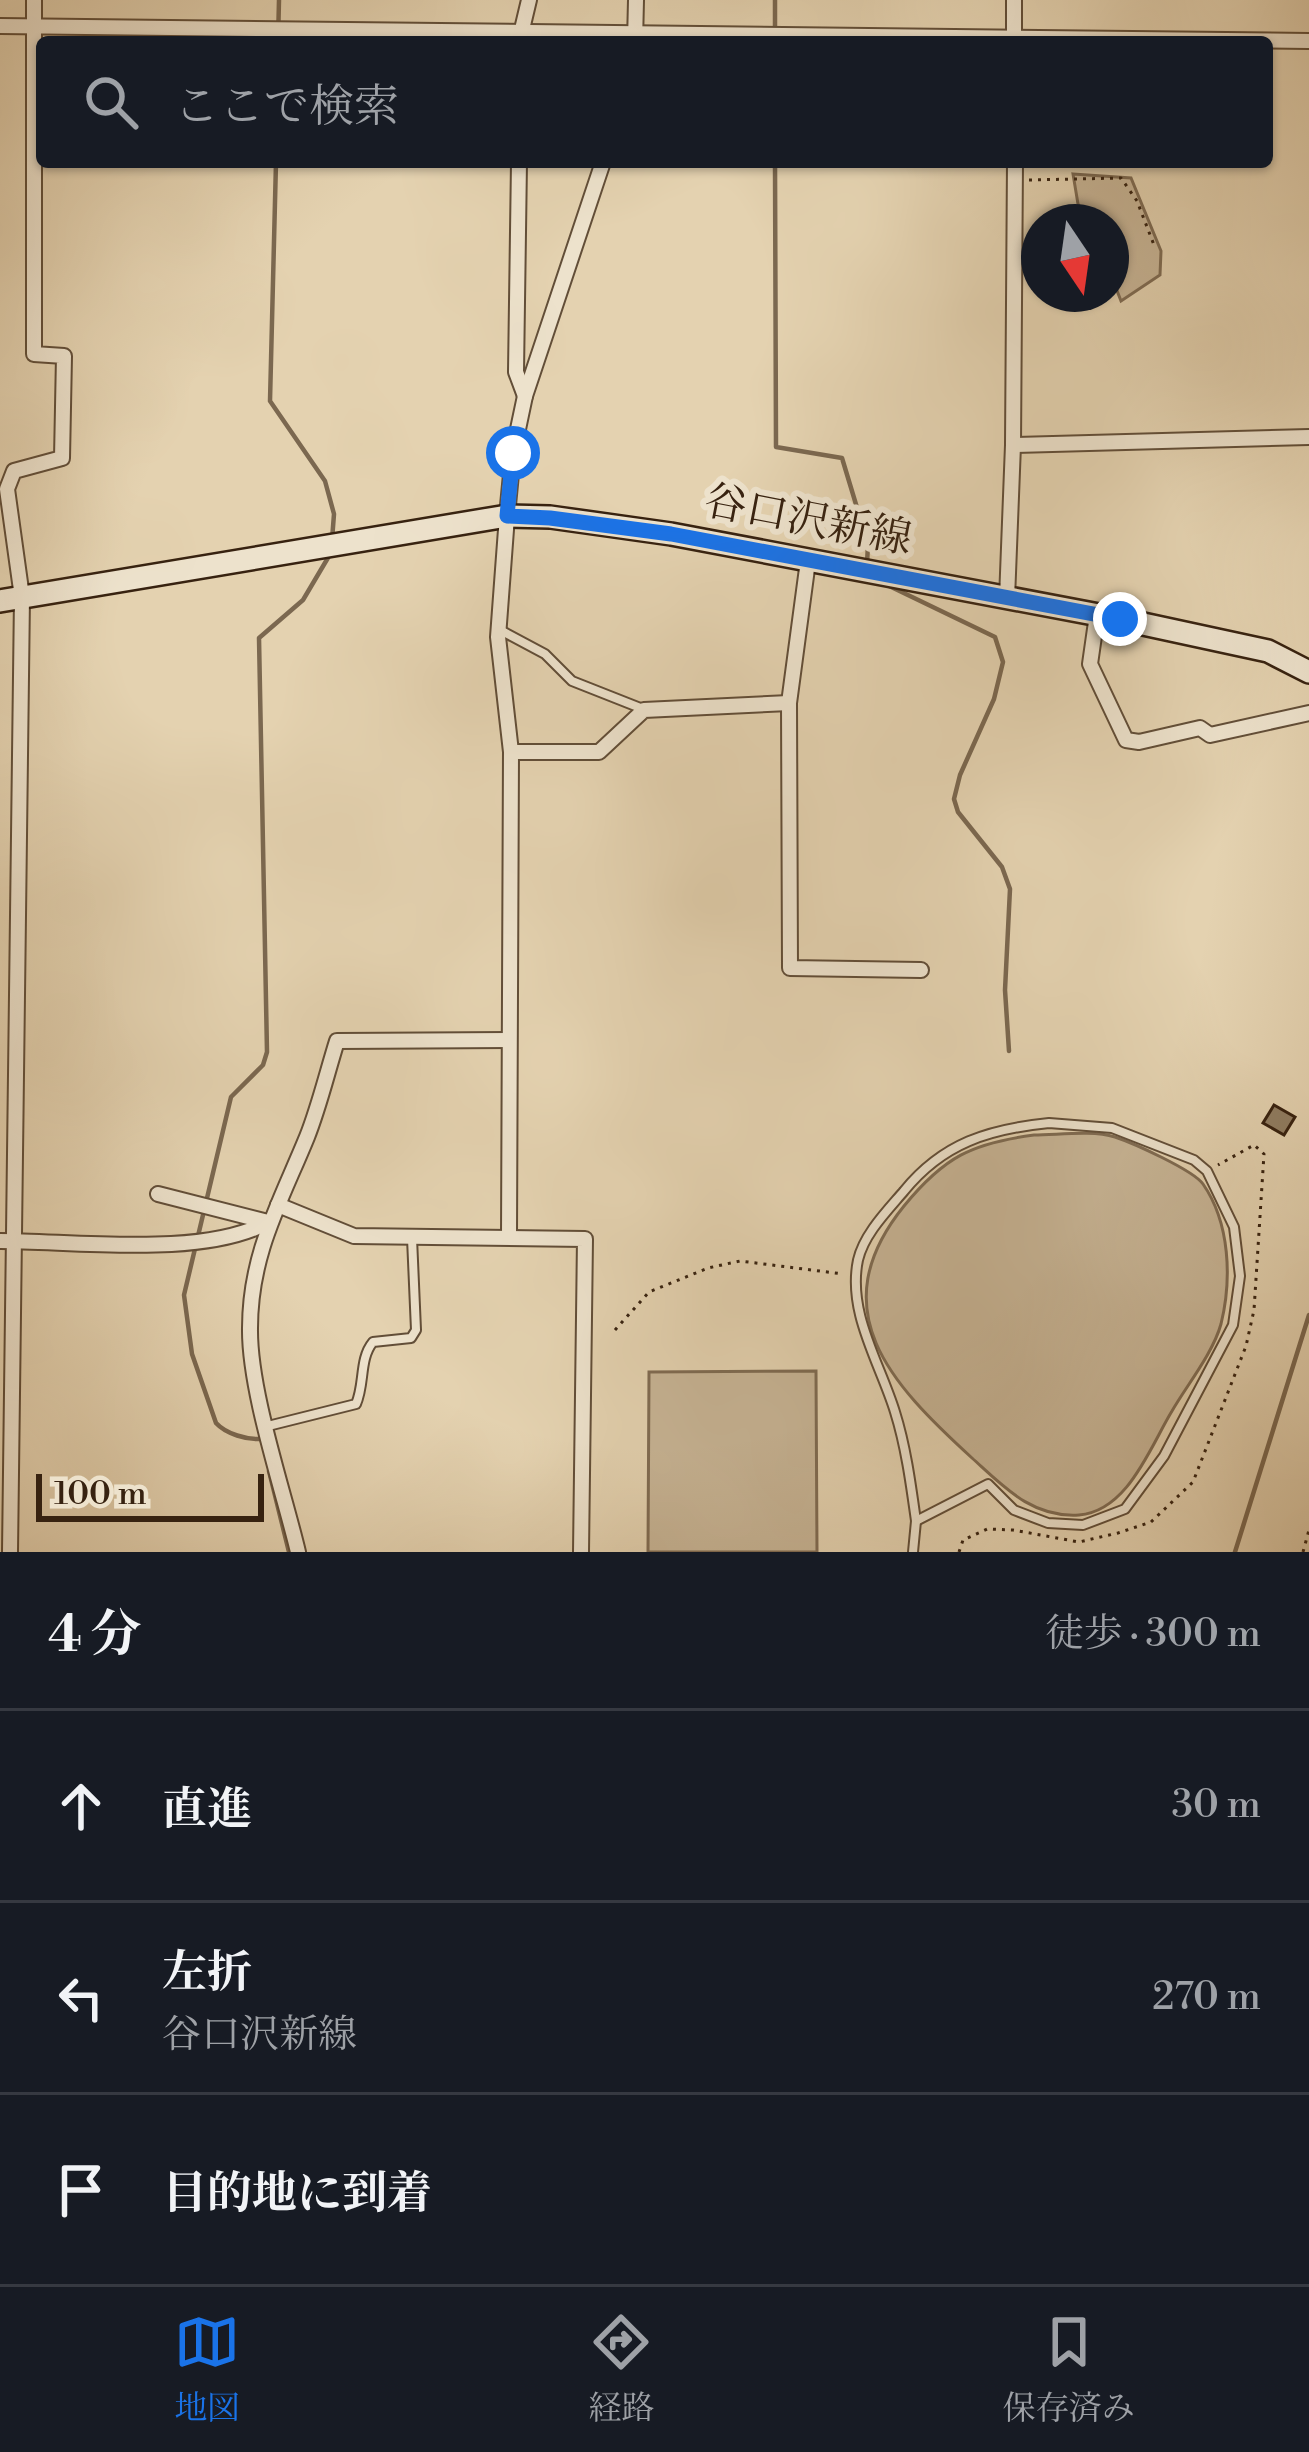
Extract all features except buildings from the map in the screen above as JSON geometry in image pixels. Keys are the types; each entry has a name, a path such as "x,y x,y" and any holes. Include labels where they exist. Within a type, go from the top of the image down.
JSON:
{"main road":[{"name":"谷口沢新線","path":"11,599 507,516 550,518 671,534 1097,615 1268,650 1309,672"}],"street":[{"path":"10,1552 11,599 7,489 14,470 62,458 64,356 34,354 34,0"},
{"path":"0,26 519,36 529,0"},
{"path":"635,36 636,0"},
{"path":"1014,0 1014,36"},
{"path":"1273,41 1309,41"},
{"path":"520,168 516,372 525,396"},
{"path":"509,1236 511,752 498,629 507,516 525,396 601,168"},
{"path":"1006,598 1013,445 1015,168"},
{"path":"1013,445 1309,437"},
{"path":"808,561 789,703 790,968 921,970"},
{"path":"1097,615 1090,664 1126,740 1139,742 1200,728 1210,735 1309,713"},
{"path":"511,752 599,752 644,710 789,703"},
{"path":"298,1552 250,1330 256,1270 268,1222 309,1131 337,1041 509,1040"},
{"path":"158,1193 268,1222"},
{"path":"278,1205 353,1236 585,1239 581,1552"},
{"path":"7,1241 208,1243 247,1234 268,1222"}],"lane":[{"path":"498,629 545,654 572,681 644,710"},
{"path":"913,1552 916,1521 897,1417 865,1333 856,1293 859,1257 872,1230 921,1171 956,1144 998,1128 1049,1123 1112,1128 1194,1160 1207,1171 1234,1227 1240,1276 1233,1325 1142,1490 1125,1509 1083,1525 1048,1523 1014,1510 988,1484 916,1521"},
{"path":"268,1426 356,1404 362,1392 365,1351 373,1342 411,1338 416,1330 412,1238"}],"path":[{"path":"1015,181 1121,178 1137,201 1154,245"},
{"path":"959,1552 963,1540 987,1529 1079,1542 1118,1533 1151,1522 1193,1482 1246,1346 1254,1310 1264,1154 1254,1145 1207,1171"},
{"path":"615,1330 649,1292 708,1268 740,1262 857,1277"},
{"path":"1303,1552 1309,1530"}],"shaded area":[{"path":"1073,174 1131,178 1161,251 1160,275 1129,296 1129,204 1078,204"},
{"path":"1034,1135 1115,1137 1188,1172 1212,1199 1226,1252 1221,1324 1206,1357 1124,1490 1096,1511 1079,1515 1047,1511 1020,1498 942,1430 893,1373 876,1343 867,1312 868,1279 879,1244 932,1175 976,1148"},
{"path":"816,1371 817,1552 648,1552 649,1372"}],"waterway":[{"path":"278,36 279,0"},
{"path":"775,0 775,36"},
{"path":"276,168 270,401 325,481 334,514 332,540"},
{"path":"775,168 776,447 842,458 868,544 867,564"},
{"path":"262,1442 216,1423 192,1354 184,1295 231,1097 263,1065 267,1052 259,638 303,600 332,551"},
{"path":"883,583 995,637 1003,662 994,699 954,799 958,812 1002,867 1010,889 1005,990 1009,1051"},
{"path":"1235,1552 1309,1315"},
{"path":"269,1471 289,1552"}],"route":[{"path":"513,453 507,516 671,534 1120,619"}]}
